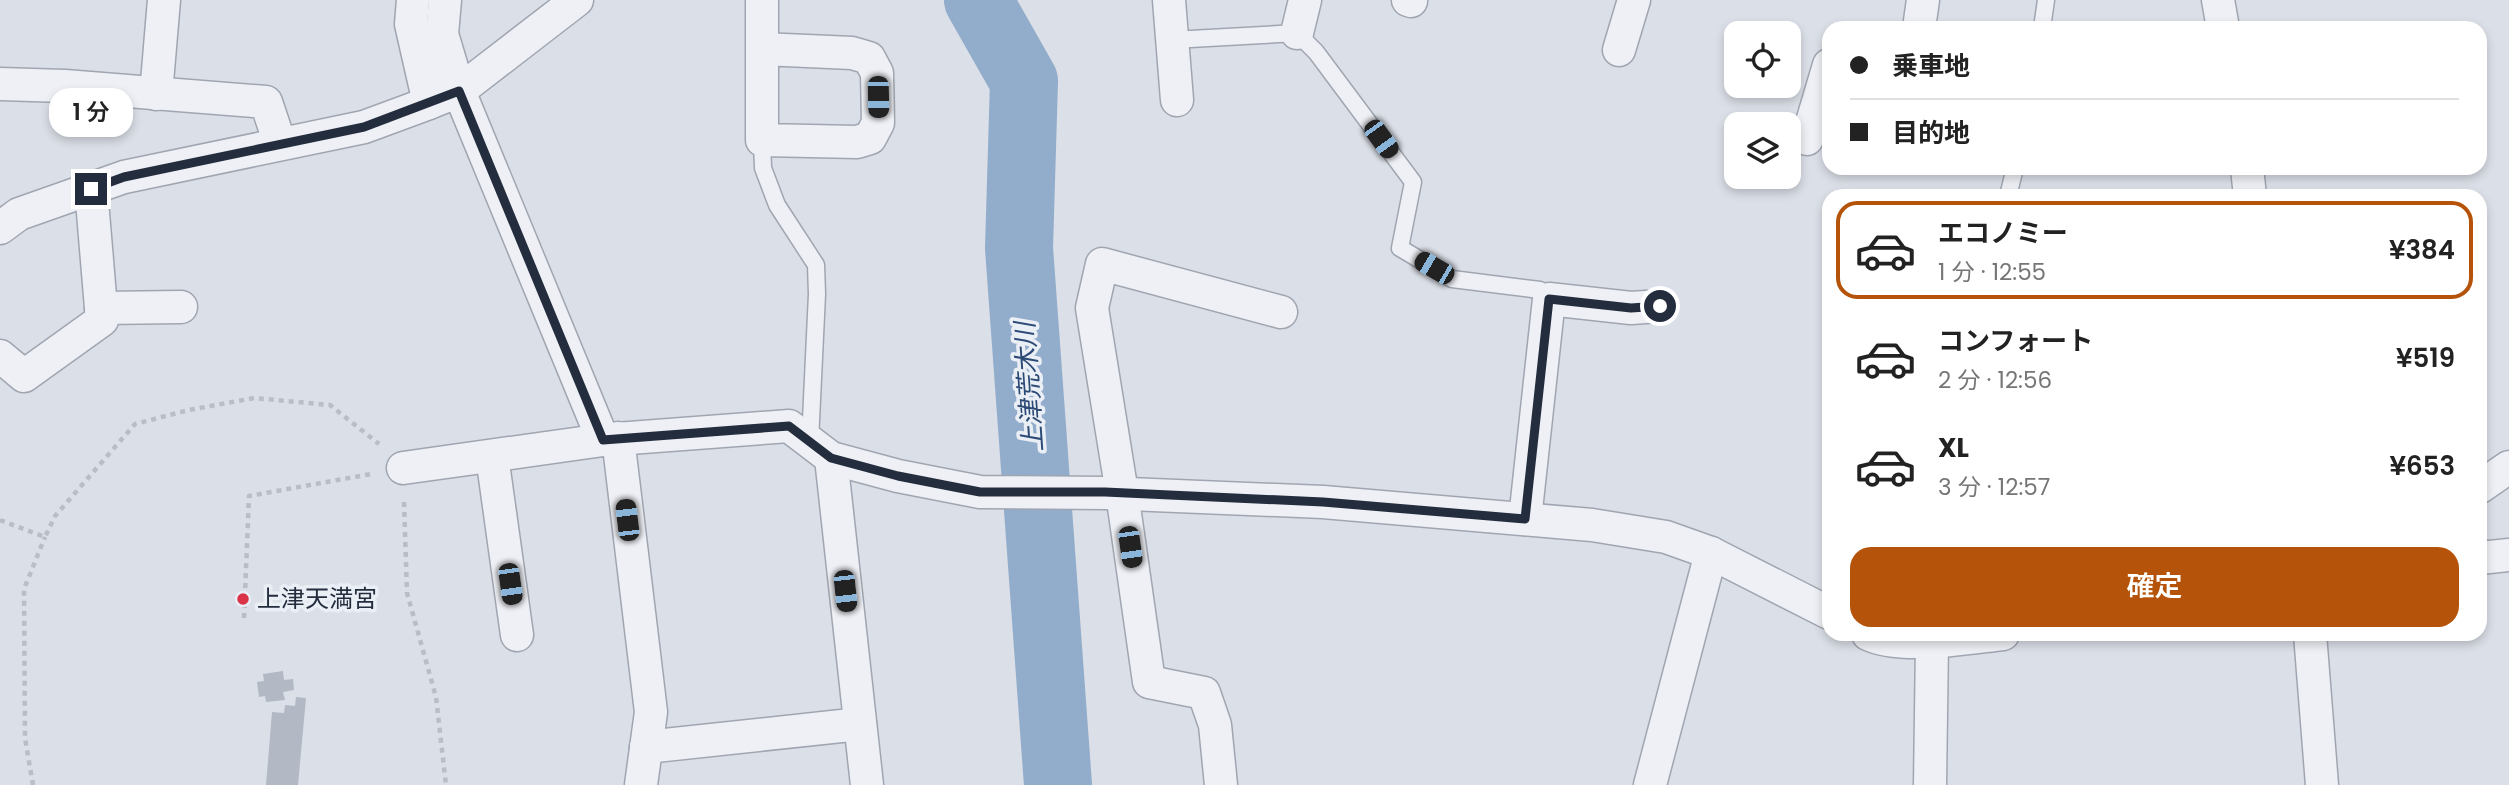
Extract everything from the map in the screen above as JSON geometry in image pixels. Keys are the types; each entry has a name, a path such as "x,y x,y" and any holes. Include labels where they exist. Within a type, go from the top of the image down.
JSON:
{"street":[{"path":"156,94 164,0"},
{"path":"414,0 411,24 429,103"},
{"path":"445,0 442,34 459,91 610,439 650,712 642,785"},
{"path":"0,228 19,214 124,177 364,127 429,103 459,91 577,0"},
{"path":"762,0 762,49 762,140 857,142 870,138 878,122 877,73 869,58 852,53 762,49"},
{"path":"1169,0 1177,100"},
{"path":"1297,33 1305,0"},
{"path":"1619,50 1634,0"},
{"path":"1920,21 1923,0"},
{"path":"2218,0 2222,21"},
{"path":"0,84 266,102 280,144"},
{"path":"1807,139 1822,89"},
{"path":"0,356 24,376 102,320 91,189"},
{"path":"1221,785 1215,726 1203,693 1149,682 1092,309 1102,264 1281,312"},
{"path":"1525,519 1549,299 1631,308 1660,306"},
{"path":"102,308 181,307"},
{"path":"403,468 610,439 789,426 820,450 898,476 980,492 1122,493 1323,502 1592,524 1666,537 1711,553 1822,610"},
{"path":"820,450 860,724 866,785"},
{"path":"492,456 517,635"},
{"path":"2487,482 2509,467"},
{"path":"1650,785 1711,553"},
{"path":"2487,557 2509,555"},
{"path":"1930,785 1933,641"},
{"path":"2311,641 2322,785"},
{"path":"646,747 860,724"}],"lane":[{"path":"2043,21 2046,0"},
{"path":"1172,40 1297,33 1316,52 1413,183 1400,248 1452,279 1540,290 1549,299"},
{"path":"762,140 764,168 777,205 816,265 820,450"}],"path":[{"path":"33,785 25,737 23,589 55,516 135,424 254,398 330,405 378,443 403,468 407,593 436,696 446,785"},
{"path":"244,618 249,496 403,468"},
{"path":"0,520 45,537"}],"building":[{"path":"283,671 284,680 293,679 294,690 283,692 285,700 266,702 265,696 259,697 257,682 264,681 263,674"},
{"path":"296,697 306,698 298,785 266,785 272,712 284,713 285,705 295,706"}],"waterway":[{"name":"上津荒木川","path":"978,0 1024,81 1019,248 1058,785"}],"place":[{"name":"上津天満宮","path":"243,599"}],"route":[{"path":"91,189 124,177 364,127 459,91 603,440 789,426 831,458 898,476 980,492 1105,492 1323,502 1525,519 1549,299 1631,308 1660,306"}]}
